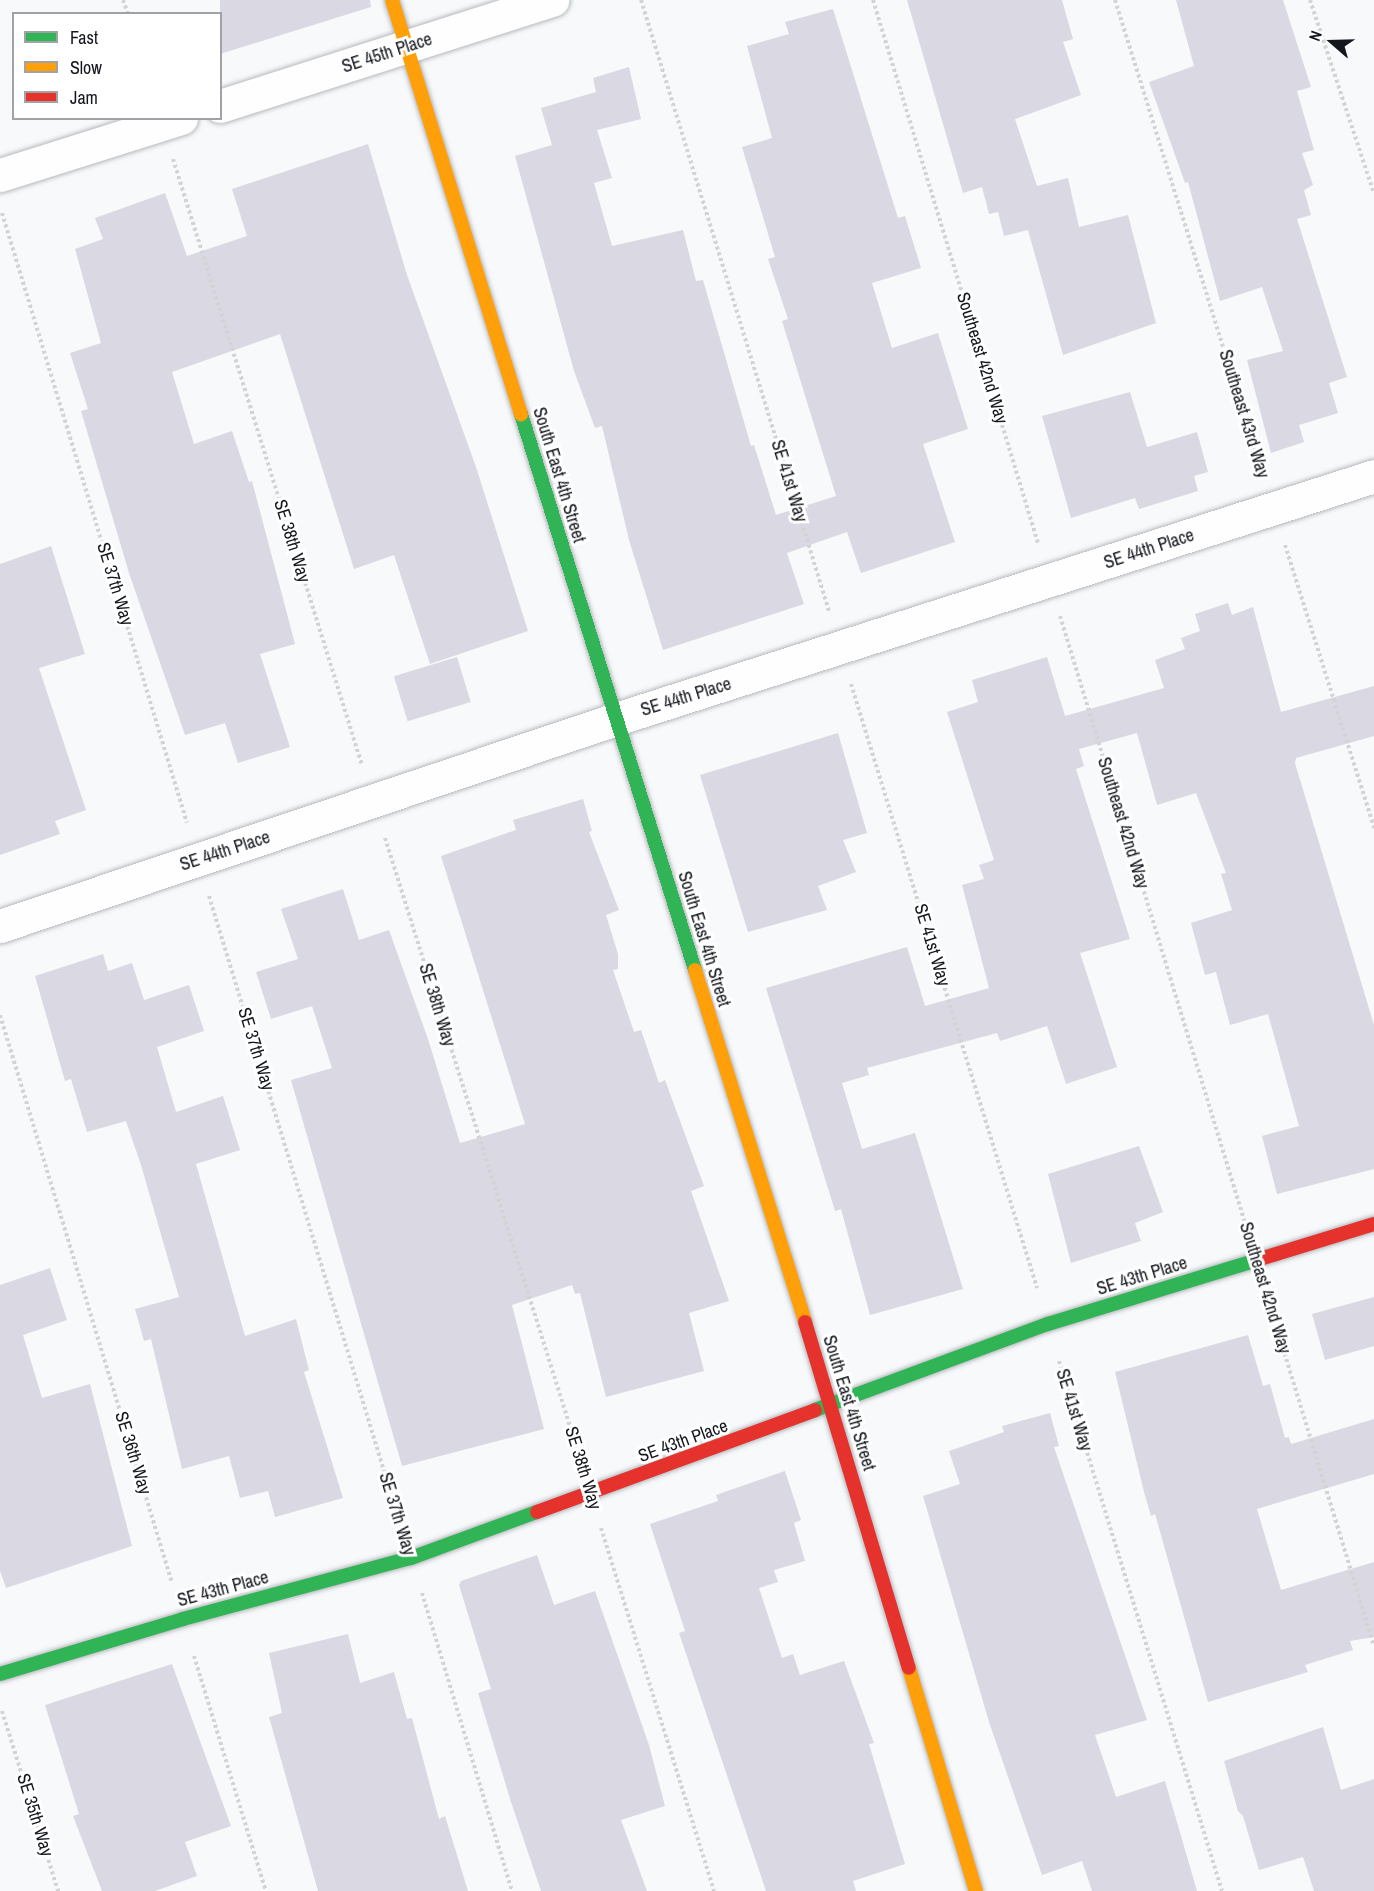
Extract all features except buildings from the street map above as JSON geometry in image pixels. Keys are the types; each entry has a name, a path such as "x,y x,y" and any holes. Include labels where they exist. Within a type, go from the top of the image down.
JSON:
{"street":[{"name":"South East 4th Street","path":"392,0 831,1405 976,1891"},
{"name":"SE 45th Place","path":"222,105 553,0"},
{"path":"0,175 172,121"},
{"name":"SE 44th Place","path":"0,926 616,719 1374,476"},
{"name":"SE 43th Place","path":"0,1674 183,1619 411,1558 591,1494 1048,1324 1374,1224"}],"path":[{"name":"SE 41st Way","path":"641,0 1222,1891"},
{"name":"Southeast 42nd Way","path":"873,0 1374,1645"},
{"name":"Southeast 43rd Way","path":"1115,0 1374,828"},
{"path":"1310,0 1374,194"},
{"name":"SE 38th Way","path":"172,121 373,802 714,1891"},
{"name":"SE 37th Way","path":"0,206 512,1891"},
{"name":"SE 36th Way","path":"0,1015 266,1891"},
{"name":"SE 35th Way","path":"0,1705 58,1891"}],"traffic: fast":[{"path":"521,414 695,970"},
{"path":"815,1410 1048,1324 1260,1259"},
{"path":"0,1674 183,1619 411,1558 537,1512"}],"traffic: slow":[{"path":"392,0 521,414"},
{"path":"695,970 805,1322"},
{"path":"909,1668 976,1891"}],"traffic: jam":[{"path":"1260,1259 1374,1224"},
{"path":"805,1322 909,1668"},
{"path":"537,1512 815,1410"}]}
